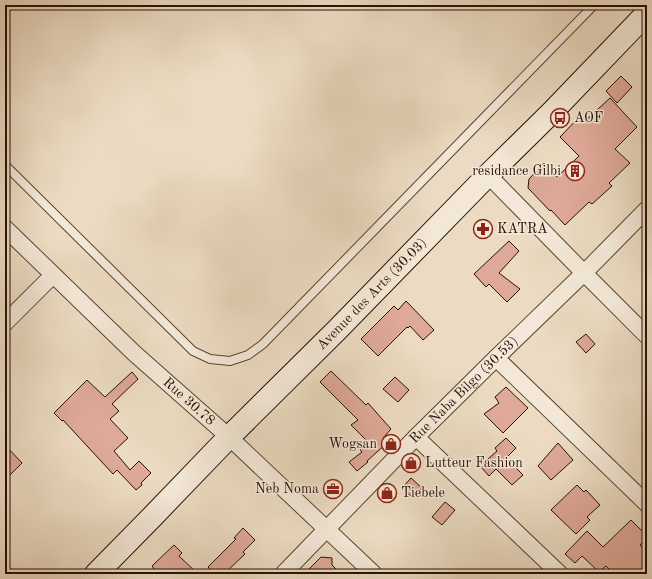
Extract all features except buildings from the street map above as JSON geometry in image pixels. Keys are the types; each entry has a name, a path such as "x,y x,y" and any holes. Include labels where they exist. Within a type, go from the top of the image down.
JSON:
{"street":[{"name":"Avenue des Arts (30.03)","path":"96,574 154,516 229,437 552,112 647,13"},
{"path":"488,175 647,336"},
{"name":"Rue Naba Bilgo (30.53)","path":"283,574 416,437 584,273 647,209"},
{"name":"Rue 30.78","path":"5,228 134,353 229,437 374,574"},
{"path":"5,323 53,275"},
{"path":"496,358 647,504"},
{"path":"416,437 560,574"}],"lane":[{"path":"5,166 193,350 210,359 230,361 248,355 263,344 594,5"}],"place":[{"name":"AOF","path":"560,118"},
{"name":"residance Gilbi","path":"575,171"},
{"name":"KATRA","path":"483,229"},
{"name":"Wogsan","path":"391,444"},
{"name":"Lutteur Fashion","path":"411,463"},
{"name":"Neb Noma","path":"333,489"},
{"name":"Tiebele","path":"387,493"}]}
